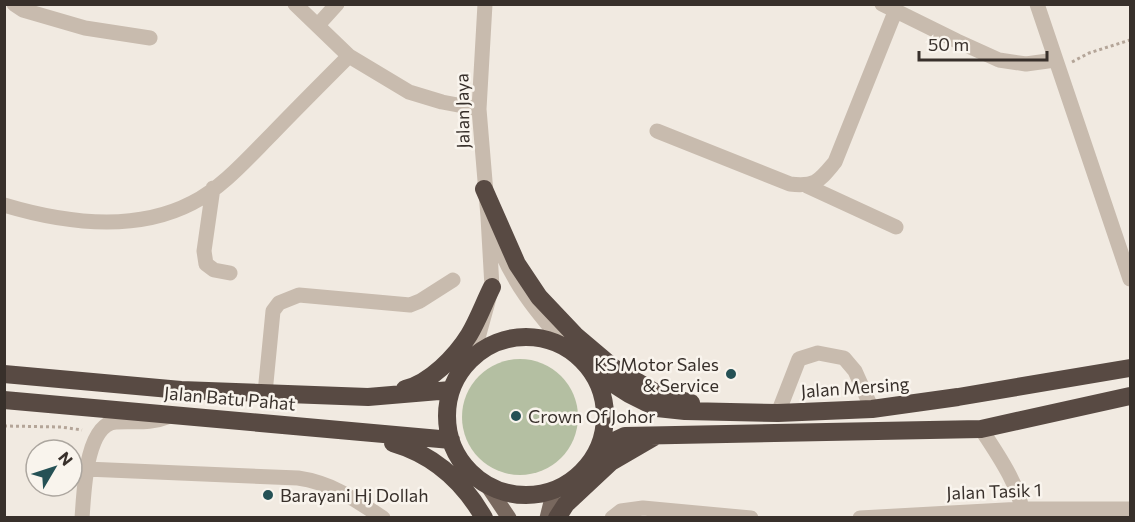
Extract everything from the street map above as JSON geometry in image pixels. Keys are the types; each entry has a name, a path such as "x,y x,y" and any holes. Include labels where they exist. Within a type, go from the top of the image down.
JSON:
{"highway":[{"path":"484,189 517,264 539,297 575,335 614,368 658,394 718,411"},
{"path":"368,397 413,387 433,374 469,335 492,287"},
{"path":"521,336 547,339 571,351 590,369 600,388 605,410 604,431 597,452 586,468 571,481 554,490 531,495 508,493 487,484 471,473 459,458 451,440 447,415 451,390 460,372 473,356 495,342 521,336"},
{"name":"Jalan Mersing","path":"590,369 629,394 657,408 778,413 872,409 1131,368"},
{"name":"Jalan Batu Pahat","path":"4,374 181,390 368,397 451,390"},
{"path":"597,452 625,436 981,429 1131,396"},
{"name":"Jalan Batu Pahat","path":"4,400 451,440"},
{"path":"345,430 414,449 436,462 473,498 484,518"},
{"path":"557,518 566,504 611,462 656,436"}],"main road":[{"path":"487,484 509,518"},
{"path":"547,518 554,490"}],"street":[{"path":"14,4 23,10 85,28 150,38"},
{"path":"295,4 349,56 410,92 442,102 479,109"},
{"path":"318,25 337,4"},
{"name":"Jalan Jaya","path":"473,356 492,287 479,109 485,4"},
{"path":"1037,4 1057,66 1126,247 1131,279"},
{"path":"807,186 818,182 835,162 888,8 999,60 1057,66"},
{"path":"4,205 25,211 96,223 149,219 193,203 231,175 349,56"},
{"path":"657,131 790,184 807,186 896,227"},
{"path":"213,188 204,251 206,264 214,270 230,273"},
{"name":"Jalan Jaya","path":"488,217 504,260 524,296 571,351"},
{"path":"265,393 273,311 279,303 299,295 410,306 453,280"},
{"path":"778,413 799,359 818,353 844,358 855,371 872,409"},
{"path":"82,518 86,469 99,433 106,424 150,422 173,414"},
{"path":"981,429 1011,478 1023,513"},
{"path":"86,469 298,478 319,481 343,492 382,518"},
{"path":"612,518 621,511 644,508 752,518"},
{"name":"Jalan Tasik 1","path":"860,518 1131,509"}],"path":[{"path":"1057,66 1131,40"},
{"path":"4,426 61,427 99,433"}],"green space":[{"path":"520,359 542,363 561,376 574,395 578,417 574,439 561,458 542,471 520,475 498,471 479,458 466,439 462,417 466,395 479,376 498,363"}],"place":[{"name":"KS Motor Sales & Service","path":"731,374"},
{"name":"Crown Of Johor","path":"516,416"},
{"name":"Barayani Hj Dollah","path":"268,495"}]}
